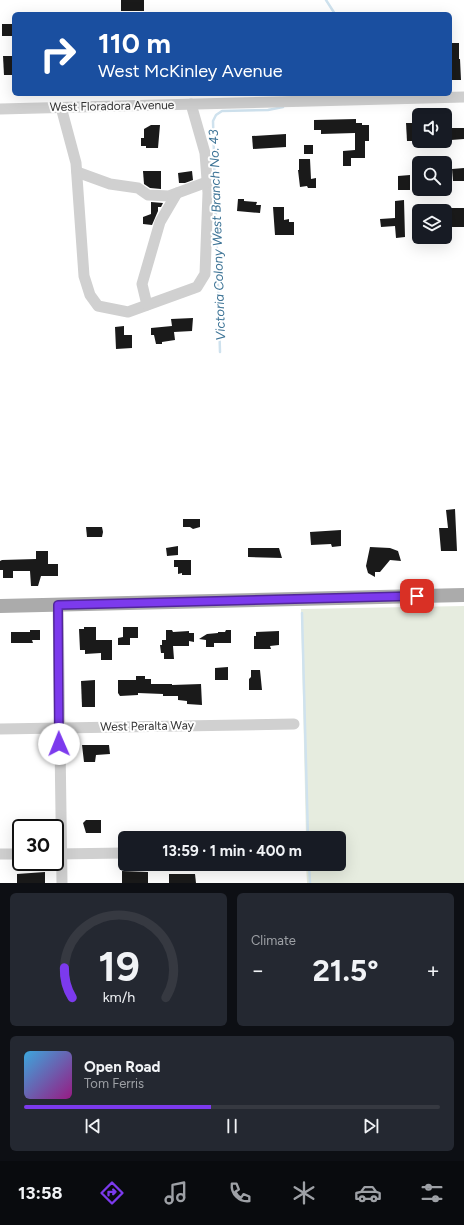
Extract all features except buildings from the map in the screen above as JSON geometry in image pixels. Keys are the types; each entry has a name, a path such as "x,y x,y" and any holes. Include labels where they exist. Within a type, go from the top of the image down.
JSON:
{"main road":[{"path":"0,606 464,595"}],"street":[{"name":"West Floradora Avenue","path":"0,109 464,97"},
{"path":"61,108 76,163 84,276 90,295 98,306 128,312 198,287 206,274 208,193 205,153 191,104"},
{"path":"77,172 110,184 138,188 148,195 169,196 207,182"},
{"path":"147,305 142,284 160,222 176,193"},
{"path":"58,605 58,819"},
{"name":"West Peralta Way","path":"0,730 294,724"},
{"path":"64,854 118,852"},
{"path":"0,854 12,854"},
{"path":"60,871 62,883"}],"shaded area":[{"path":"464,606 464,883 307,883 306,871 346,871 346,831 306,831 301,609"}],"waterway":[{"name":"Victoria Colony West Branch No. 43","path":"326,0 334,12"},
{"name":"Victoria Colony West Branch No. 43","path":"220,352 213,121 216,115 222,111 268,110 283,107"},
{"name":"Victoria Colony West Branch No. 43","path":"302,613 308,831"},
{"name":"Victoria Colony West Branch No. 43","path":"309,871 310,883"}],"route":[{"path":"59,744 58,605 417,596"}]}
